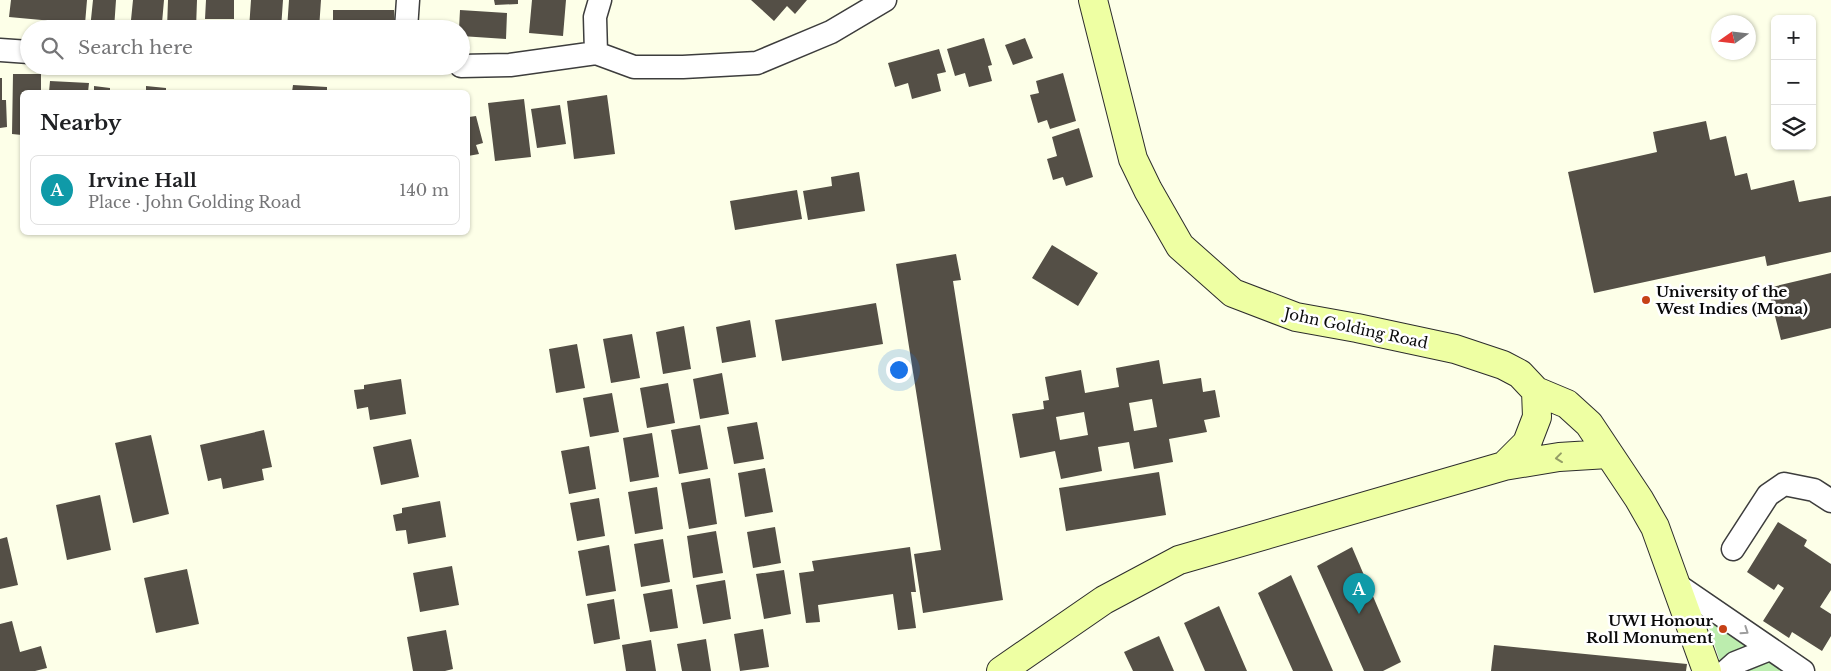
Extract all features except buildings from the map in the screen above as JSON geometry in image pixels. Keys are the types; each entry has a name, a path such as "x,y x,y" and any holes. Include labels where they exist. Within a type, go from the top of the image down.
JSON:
{"street":[{"path":"407,20 408,0"},
{"path":"596,53 594,18 600,0"},
{"path":"470,66 510,65 596,53 634,67 683,67 757,63 831,32 885,0"},
{"name":"John Golding Road","path":"1093,0 1133,159 1148,190 1180,246 1233,293 1296,317 1357,328 1455,350 1503,365 1520,374 1536,392"},
{"path":"0,50 20,51"},
{"path":"1504,466 1527,443 1537,417 1536,392 1567,404 1589,424 1639,499 1655,527 1707,671"},
{"path":"1001,671 1104,600 1179,560 1504,466 1558,457 1608,454"},
{"path":"1733,549 1768,495 1784,484 1814,490 1831,501"},
{"path":"1676,584 1770,649 1795,670"},
{"path":"1726,671 1735,663 1770,649"}],"green space":[{"name":"UWI Honour Roll Monument","path":"1703,609 1805,671 1723,671"}],"place":[{"name":"University of the West Indies (Mona)","path":"1646,300"},
{"name":"Irvine Hall","path":"1359,614"},
{"name":"UWI Honour Roll Monument","path":"1723,629"}]}
